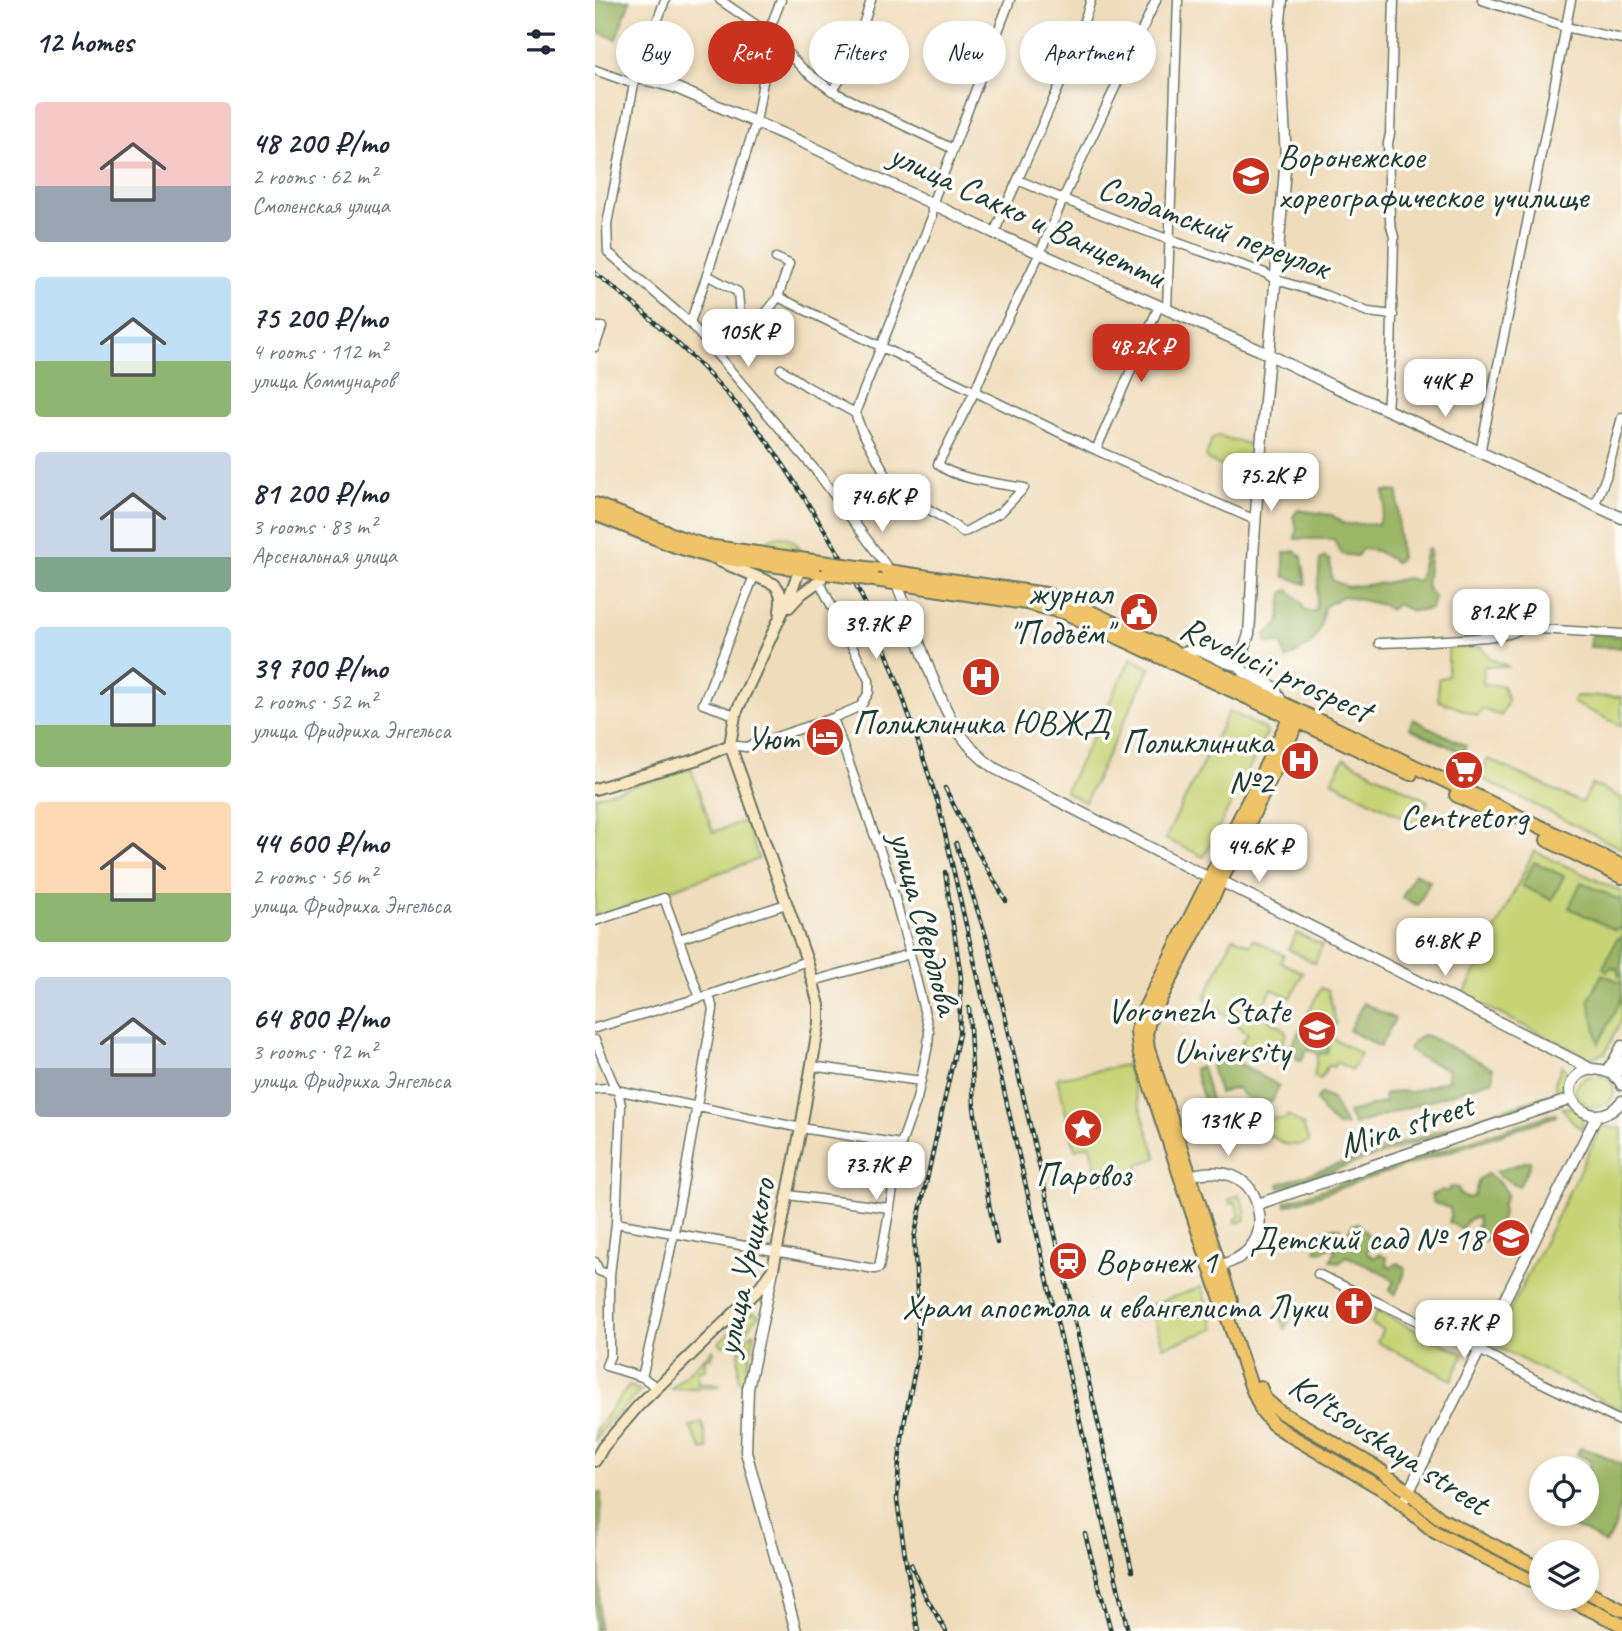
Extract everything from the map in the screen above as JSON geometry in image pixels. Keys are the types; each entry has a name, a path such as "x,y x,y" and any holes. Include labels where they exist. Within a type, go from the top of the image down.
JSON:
{"main road":[{"path":"597,512 675,546 708,556 774,584 782,600 779,620"},
{"path":"597,512 707,546 802,565 822,572 779,620"},
{"path":"708,556 802,565"},
{"name":"улица Урицкого","path":"773,1269 801,1128 819,1023 819,1005 807,961 730,745 735,715 802,565"},
{"name":"Revolucii prospect","path":"822,572 874,569 1046,594 1068,601 1622,877"},
{"name":"Revolucii prospect","path":"822,572 1026,603 1066,613 1293,713 1622,866"},
{"name":"Kol'tsovskaya street","path":"1293,713 1216,880 1140,1018 1137,1031 1139,1051 1186,1177 1251,1386 1267,1418 1291,1436 1371,1482 1403,1504 1434,1532 1529,1580"},
{"path":"595,789 698,759 730,745"},
{"name":"Kol'tsovskaya street","path":"1215,1268 1265,1399 1280,1412 1377,1468 1441,1519 1529,1563"},
{"path":"595,1461 603,1447 639,1405 757,1292 773,1269"},
{"path":"1599,1598 1621,1608"},
{"path":"1589,1610 1619,1626"}],"street":[{"path":"657,21 665,0"},
{"path":"720,0 751,21"},
{"path":"773,21 781,0"},
{"path":"832,91 844,71 871,0"},
{"path":"855,413 932,217 932,204 1010,0"},
{"path":"994,233 1071,60 1091,0"},
{"path":"849,513 879,487 942,516 963,532 1000,512 1024,488 958,474 941,468 938,464 1040,253 1156,0"},
{"path":"1096,450 1163,308 1170,241 1178,0"},
{"path":"1239,665 1246,646 1250,619 1255,520 1286,158 1279,30 1282,0"},
{"path":"1387,410 1393,315 1394,237 1390,222 1388,143 1394,0"},
{"path":"1482,0 1565,27 1622,39"},
{"path":"1480,453 1571,0"},
{"path":"795,61 832,91 953,149"},
{"path":"595,70 616,78"},
{"path":"634,84 607,224 608,251 690,323 804,456 891,572"},
{"name":"улица Сакко и Ванцетти","path":"662,84 756,122 1622,518"},
{"path":"690,323 756,122 763,84"},
{"name":"Солдатский переулок","path":"1019,180 1170,241 1265,273 1274,279 1368,312 1393,315"},
{"path":"707,275 739,292 740,317 745,323 761,318 778,297 789,264 776,258"},
{"path":"778,297 974,393 1255,520"},
{"path":"595,327 602,327 595,347"},
{"path":"781,369 855,413 886,475 882,488"},
{"path":"1594,506 1606,477 1622,416"},
{"path":"730,745 746,747 862,706 869,692 869,680 822,572"},
{"path":"735,715 703,704 754,576"},
{"path":"897,584 945,709 958,732 975,752 996,769 1593,1070 1606,1071 1619,1081 1622,1062"},
{"path":"1379,643 1499,635 1522,628 1622,634"},
{"path":"1178,654 1198,650 1232,665 1239,665"},
{"path":"1239,665 1244,671 1273,687 1293,713"},
{"name":"улица Свердлова","path":"777,1251 879,1268 901,1144 917,1099 928,1045 929,1031 889,876 833,718"},
{"path":"595,921 664,898 700,998"},
{"path":"679,939 786,904"},
{"path":"813,981 910,954"},
{"path":"595,1028 700,998 807,961"},
{"path":"642,1377 657,1318 697,1107 713,1009 709,995"},
{"path":"595,1040 618,1091 621,1105 616,1223 610,1275 610,1356 606,1366 642,1377 657,1388"},
{"path":"1606,1071 1622,1046"},
{"path":"811,1066 921,1081"},
{"path":"1593,1070 1575,1078 1571,1088 1574,1104 1597,1115 1609,1113 1622,1101"},
{"path":"595,1089 606,1088 801,1128 901,1144"},
{"name":"Mira street","path":"1258,1204 1571,1099"},
{"path":"1403,1504 1597,1115"},
{"path":"1186,1177 1215,1172 1236,1177 1247,1184 1258,1204 1260,1224 1254,1242 1247,1252 1215,1268"},
{"path":"788,1195 889,1208"},
{"path":"616,1223 777,1251"},
{"path":"595,1262 599,1271 610,1275"},
{"name":"улица Урицкого","path":"773,1269 748,1389 746,1444 796,1631"},
{"path":"1318,1274 1622,1422"}],"green space":[{"path":"595,0 630,0 622,21 616,21 616,39 595,31"},
{"path":"1218,436 1252,445 1250,479 1208,460 1206,456 1212,439"},
{"path":"1384,491 1398,492 1401,558 1395,562 1377,551 1362,549 1357,556 1342,554 1333,539 1295,539 1297,528 1293,517 1298,510 1332,515 1344,524 1378,524 1385,506"},
{"path":"781,536 792,540 800,548 765,546 772,538"},
{"path":"1426,549 1430,550 1426,586 1434,597 1431,609 1412,611 1397,604 1390,610 1383,605 1343,596 1324,607 1318,634 1303,649 1286,659 1282,644 1266,643 1266,634 1279,624 1283,593 1289,590 1302,603 1305,611 1316,611 1320,560 1325,557 1330,561 1332,580 1347,587 1406,578 1419,581"},
{"path":"1295,551 1302,557 1306,584 1284,576 1284,553"},
{"path":"1525,610 1520,623 1507,623 1508,611"},
{"path":"1591,634 1622,637 1622,648 1590,647"},
{"path":"1481,647 1491,659 1509,667 1484,666 1483,684 1503,686 1508,701 1501,716 1482,709 1478,716 1438,700 1438,679 1448,676 1448,648"},
{"path":"1131,658 1150,668 1085,802 1065,792"},
{"path":"1576,696 1622,697 1622,726 1573,703"},
{"path":"1229,711 1265,729 1267,733 1204,857 1165,839"},
{"path":"1413,719 1466,746 1463,753 1409,728"},
{"path":"1344,758 1428,801 1416,824 1332,781"},
{"path":"1488,759 1582,803 1592,784 1622,798 1622,849 1479,777"},
{"path":"691,768 713,832 745,821 759,859 595,917 595,797"},
{"path":"1534,851 1622,892 1622,1019 1605,1053 1590,1058 1463,996"},
{"path":"1534,862 1564,876 1552,900 1522,886"},
{"path":"1414,873 1430,881 1418,905 1402,898"},
{"path":"1581,882 1622,901 1622,928 1615,930 1569,908"},
{"path":"1297,933 1322,945 1315,963 1288,949"},
{"path":"1233,937 1250,945 1253,939 1284,955 1281,962 1303,973 1291,998 1272,989 1265,1003 1274,1008 1268,1019 1282,1027 1287,1034 1271,1062 1245,1048 1242,1042 1248,1034 1205,998"},
{"path":"1622,937 1622,977 1618,975 1618,969 1611,967 1607,971 1603,968 1617,939"},
{"path":"1602,974 1622,983 1622,998 1599,1043 1589,1000"},
{"path":"1321,988 1328,991 1336,1023 1329,1036 1361,1054 1352,1070 1336,1062 1334,1067 1328,1065 1321,1079 1314,1077 1318,1054 1327,1053 1303,1023"},
{"path":"1363,1003 1395,1019 1380,1047 1349,1030"},
{"path":"1303,1023 1315,1038 1329,1046 1327,1053 1318,1054 1307,1049 1301,1061 1288,1053"},
{"path":"1422,1035 1493,1068 1493,1080 1354,1125 1348,1113 1385,1102 1384,1095 1398,1091 1411,1092 1448,1080 1447,1069 1418,1057 1408,1049"},
{"path":"1217,1058 1230,1058 1279,1086 1272,1102 1248,1099 1237,1088 1219,1093 1211,1066"},
{"path":"1126,1065 1157,1158 1138,1164 1140,1173 1099,1183 1090,1145 1075,1149 1057,1078"},
{"path":"1562,1065 1567,1073 1567,1082 1564,1090 1557,1096 1555,1082"},
{"path":"1200,1067 1212,1105 1233,1102 1243,1106 1243,1116 1210,1119 1194,1069"},
{"path":"1591,1076 1603,1076 1612,1081 1614,1091 1607,1104 1594,1107 1586,1104 1575,1092 1580,1081"},
{"path":"1321,1094 1332,1099 1346,1126 1337,1126 1325,1114 1316,1100"},
{"path":"1550,1094 1551,1098 1280,1188 1279,1184"},
{"path":"1569,1107 1580,1115 1582,1129 1562,1108"},
{"path":"1555,1113 1556,1116 1286,1206 1285,1202"},
{"path":"1288,1115 1303,1125 1309,1142 1286,1144 1256,1126 1261,1116 1271,1120 1285,1119"},
{"path":"1602,1125 1622,1128 1622,1410 1493,1345"},
{"path":"1530,1161 1530,1165 1519,1186 1496,1172"},
{"path":"1487,1174 1499,1183 1507,1195 1502,1206 1501,1221 1492,1229 1487,1240 1481,1240 1473,1234 1478,1217 1469,1219 1461,1229 1449,1222 1450,1208 1434,1203 1431,1195 1443,1190 1448,1192 1450,1187 1458,1188 1460,1195 1467,1198 1474,1196 1479,1179"},
{"path":"1239,1195 1246,1220 1237,1223 1235,1219 1240,1216 1235,1202 1230,1204 1229,1199"},
{"path":"1358,1223 1369,1236 1371,1245 1366,1252 1375,1258 1379,1254 1387,1258 1386,1264 1391,1267 1398,1263 1405,1268 1395,1295 1389,1291 1394,1281 1387,1275 1347,1256 1339,1263 1331,1260 1336,1249 1328,1247 1324,1251 1316,1250 1316,1239 1322,1236 1324,1230 1334,1227 1341,1229 1340,1237 1344,1239 1352,1225"},
{"path":"1201,1287 1215,1329 1163,1347 1150,1305"},
{"path":"1299,1298 1285,1329 1277,1307"},
{"path":"1377,1311 1464,1354 1452,1380 1377,1342 1383,1330 1371,1324"},
{"path":"754,1312 759,1315 747,1329 722,1346 719,1342"},
{"path":"754,1332 742,1383 739,1379 740,1348"},
{"path":"713,1349 711,1358 705,1358 705,1370 698,1370 698,1384 719,1384 718,1387 671,1389"},
{"path":"629,1386 641,1391 608,1422 595,1440 595,1430"},
{"path":"702,1422 708,1449 702,1450 690,1427"},
{"path":"1580,1448 1622,1465 1618,1518 1605,1544 1585,1531 1570,1526 1599,1526 1599,1456 1577,1454"},
{"path":"595,1493 601,1493 599,1629 595,1630"}],"railway":[{"path":"595,273 693,358 766,440 849,571 892,667 938,803 1128,1631"},
{"path":"945,788 1006,901"},
{"path":"956,843 989,946 1132,1571"},
{"path":"918,1631 897,1500 904,1424 918,1355 914,1238 959,1034 961,977 945,872"},
{"path":"969,1008 974,1108 997,1243"},
{"path":"1085,1534 1111,1631"},
{"path":"911,1564 946,1631"}],"place":[{"name":"Воронежское хореографическое училище","path":"1251,176"},
{"name":"журнал \"Подъём\"","path":"1139,612"},
{"name":"Поликлиника ЮВЖД","path":"981,677"},
{"name":"Уют","path":"825,737"},
{"name":"Поликлиника №2","path":"1300,761"},
{"name":"Centretorg","path":"1464,770"},
{"name":"Voronezh State University","path":"1317,1030"},
{"name":"Паровоз","path":"1083,1128"},
{"name":"Детский сад № 18","path":"1511,1238"},
{"name":"Воронеж 1","path":"1068,1261"},
{"name":"Храм апостола и евангелиста Луки","path":"1354,1306"}]}
